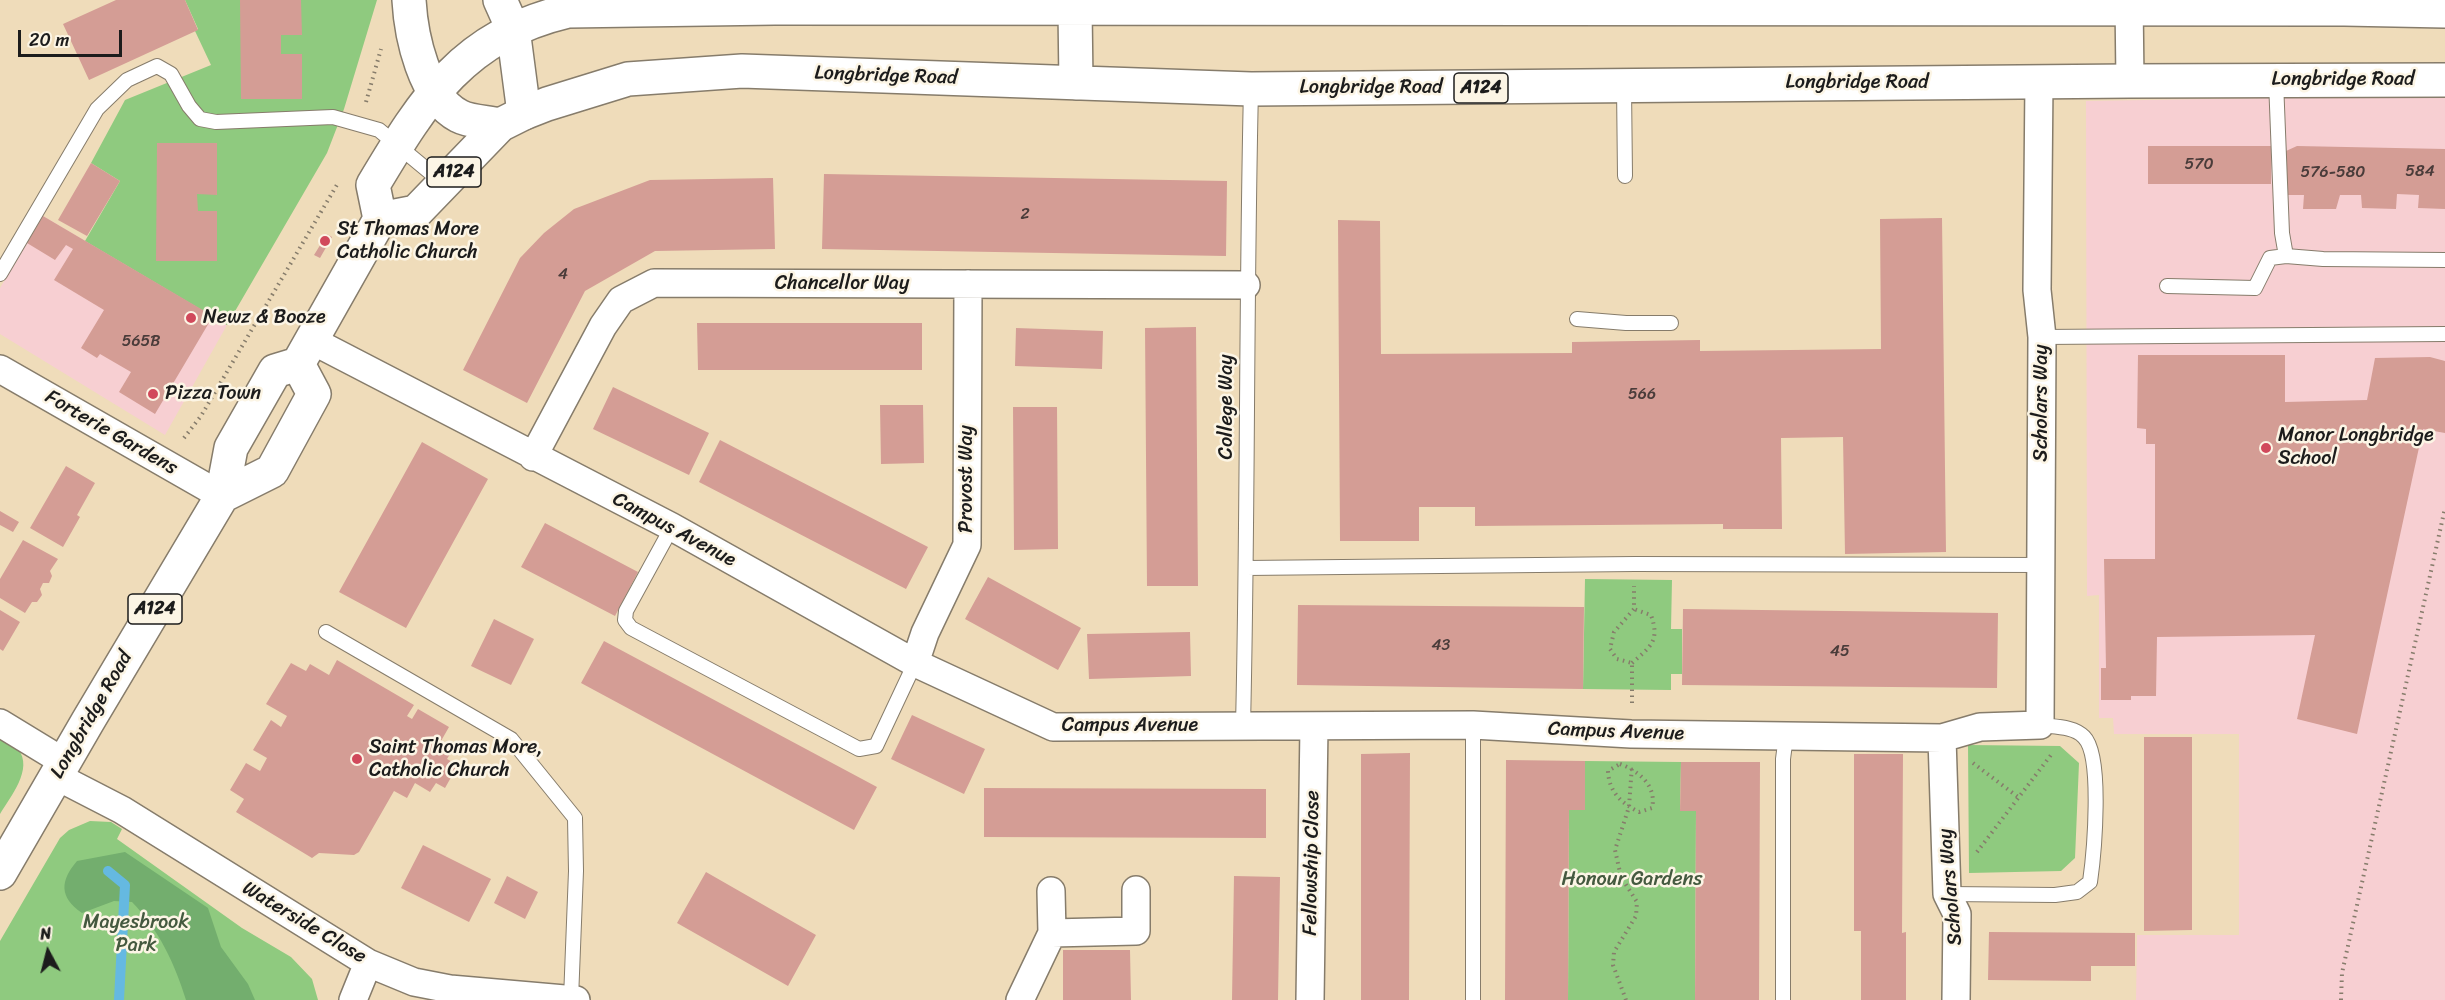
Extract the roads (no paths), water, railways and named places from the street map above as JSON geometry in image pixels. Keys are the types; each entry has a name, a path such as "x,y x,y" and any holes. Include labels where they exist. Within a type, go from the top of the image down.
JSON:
{"main road":[{"path":"409,0 414,39 420,60 444,107 461,117 512,119 507,14"},
{"path":"507,14 544,17 568,11 2129,5 2344,5 2445,11"},
{"path":"1075,9 1076,83"},
{"path":"222,496 272,471 314,394 306,352 380,219 373,185 397,144 434,90 488,43 507,14"},
{"name":"Longbridge Road","path":"380,219 416,212 443,183 512,119 628,79 742,71 1251,89 2039,81 2445,80"},
{"name":"Longbridge Road","path":"0,873 222,496 231,448 275,371 306,352"}],"street":[{"path":"2129,5 2130,81"},
{"name":"Scholars Way","path":"2039,81 2037,290 2042,337 2040,725"},
{"name":"Chancellor Way","path":"533,457 603,326 621,300 654,283 1246,285"},
{"name":"Provost Way","path":"915,663 925,633 967,545 968,284"},
{"name":"Campus Avenue","path":"306,352 533,457 672,527 915,663 1053,727 1473,725 1631,734 1942,738 1980,727 2040,725"},
{"name":"Forterie Gardens","path":"0,369 222,496"},
{"name":"Waterside Close","path":"0,723 60,769 122,810 368,963 414,982 450,989 576,1000"},
{"name":"Fellowship Close","path":"1310,1000 1314,726"},
{"name":"Scholars Way","path":"1942,738 1947,894 1957,914 1956,1000"},
{"path":"1052,933 1136,931 1136,890"},
{"path":"1020,1000 1052,933 1051,891"},
{"path":"353,1000 368,963"}],"lane":[{"path":"0,274 97,109 127,80 157,66 171,74 189,106 200,119 216,122 333,117 379,130 443,183"},
{"path":"2276,80 2282,233 2286,256"},
{"path":"1624,87 1625,176"},
{"name":"College Way","path":"1243,726 1246,568 1246,285 1251,89"},
{"path":"2167,286 2255,288 2270,258 2286,256 2323,259 2445,260"},
{"path":"1577,319 1626,323 1671,322"},
{"path":"2042,337 2445,334"},
{"path":"672,527 626,610 625,620 631,628 859,749 876,746 915,663"},
{"path":"1246,568 1635,564 2042,565"},
{"path":"326,632 511,739 575,818 576,871 571,999"},
{"path":"1473,725 1473,1000"},
{"path":"1947,894 2055,895 2077,892 2090,882 2094,854 2095,760 2085,737 2071,729 2040,725"},
{"path":"1783,1000 1786,736"}],"waterway":[{"path":"108,871 125,885 119,1000"}],"place":[{"name":"St Thomas More Catholic Church","path":"325,241"},
{"name":"Newz & Booze","path":"191,318"},
{"name":"Pizza Town","path":"153,394"},
{"name":"Manor Longbridge School","path":"2266,448"},
{"name":"Saint Thomas More, Catholic Church","path":"357,759"}],"park label":[{"name":"Honour Gardens","path":"1632,880"},
{"name":"Mayesbrook Park","path":"136,934"}]}
